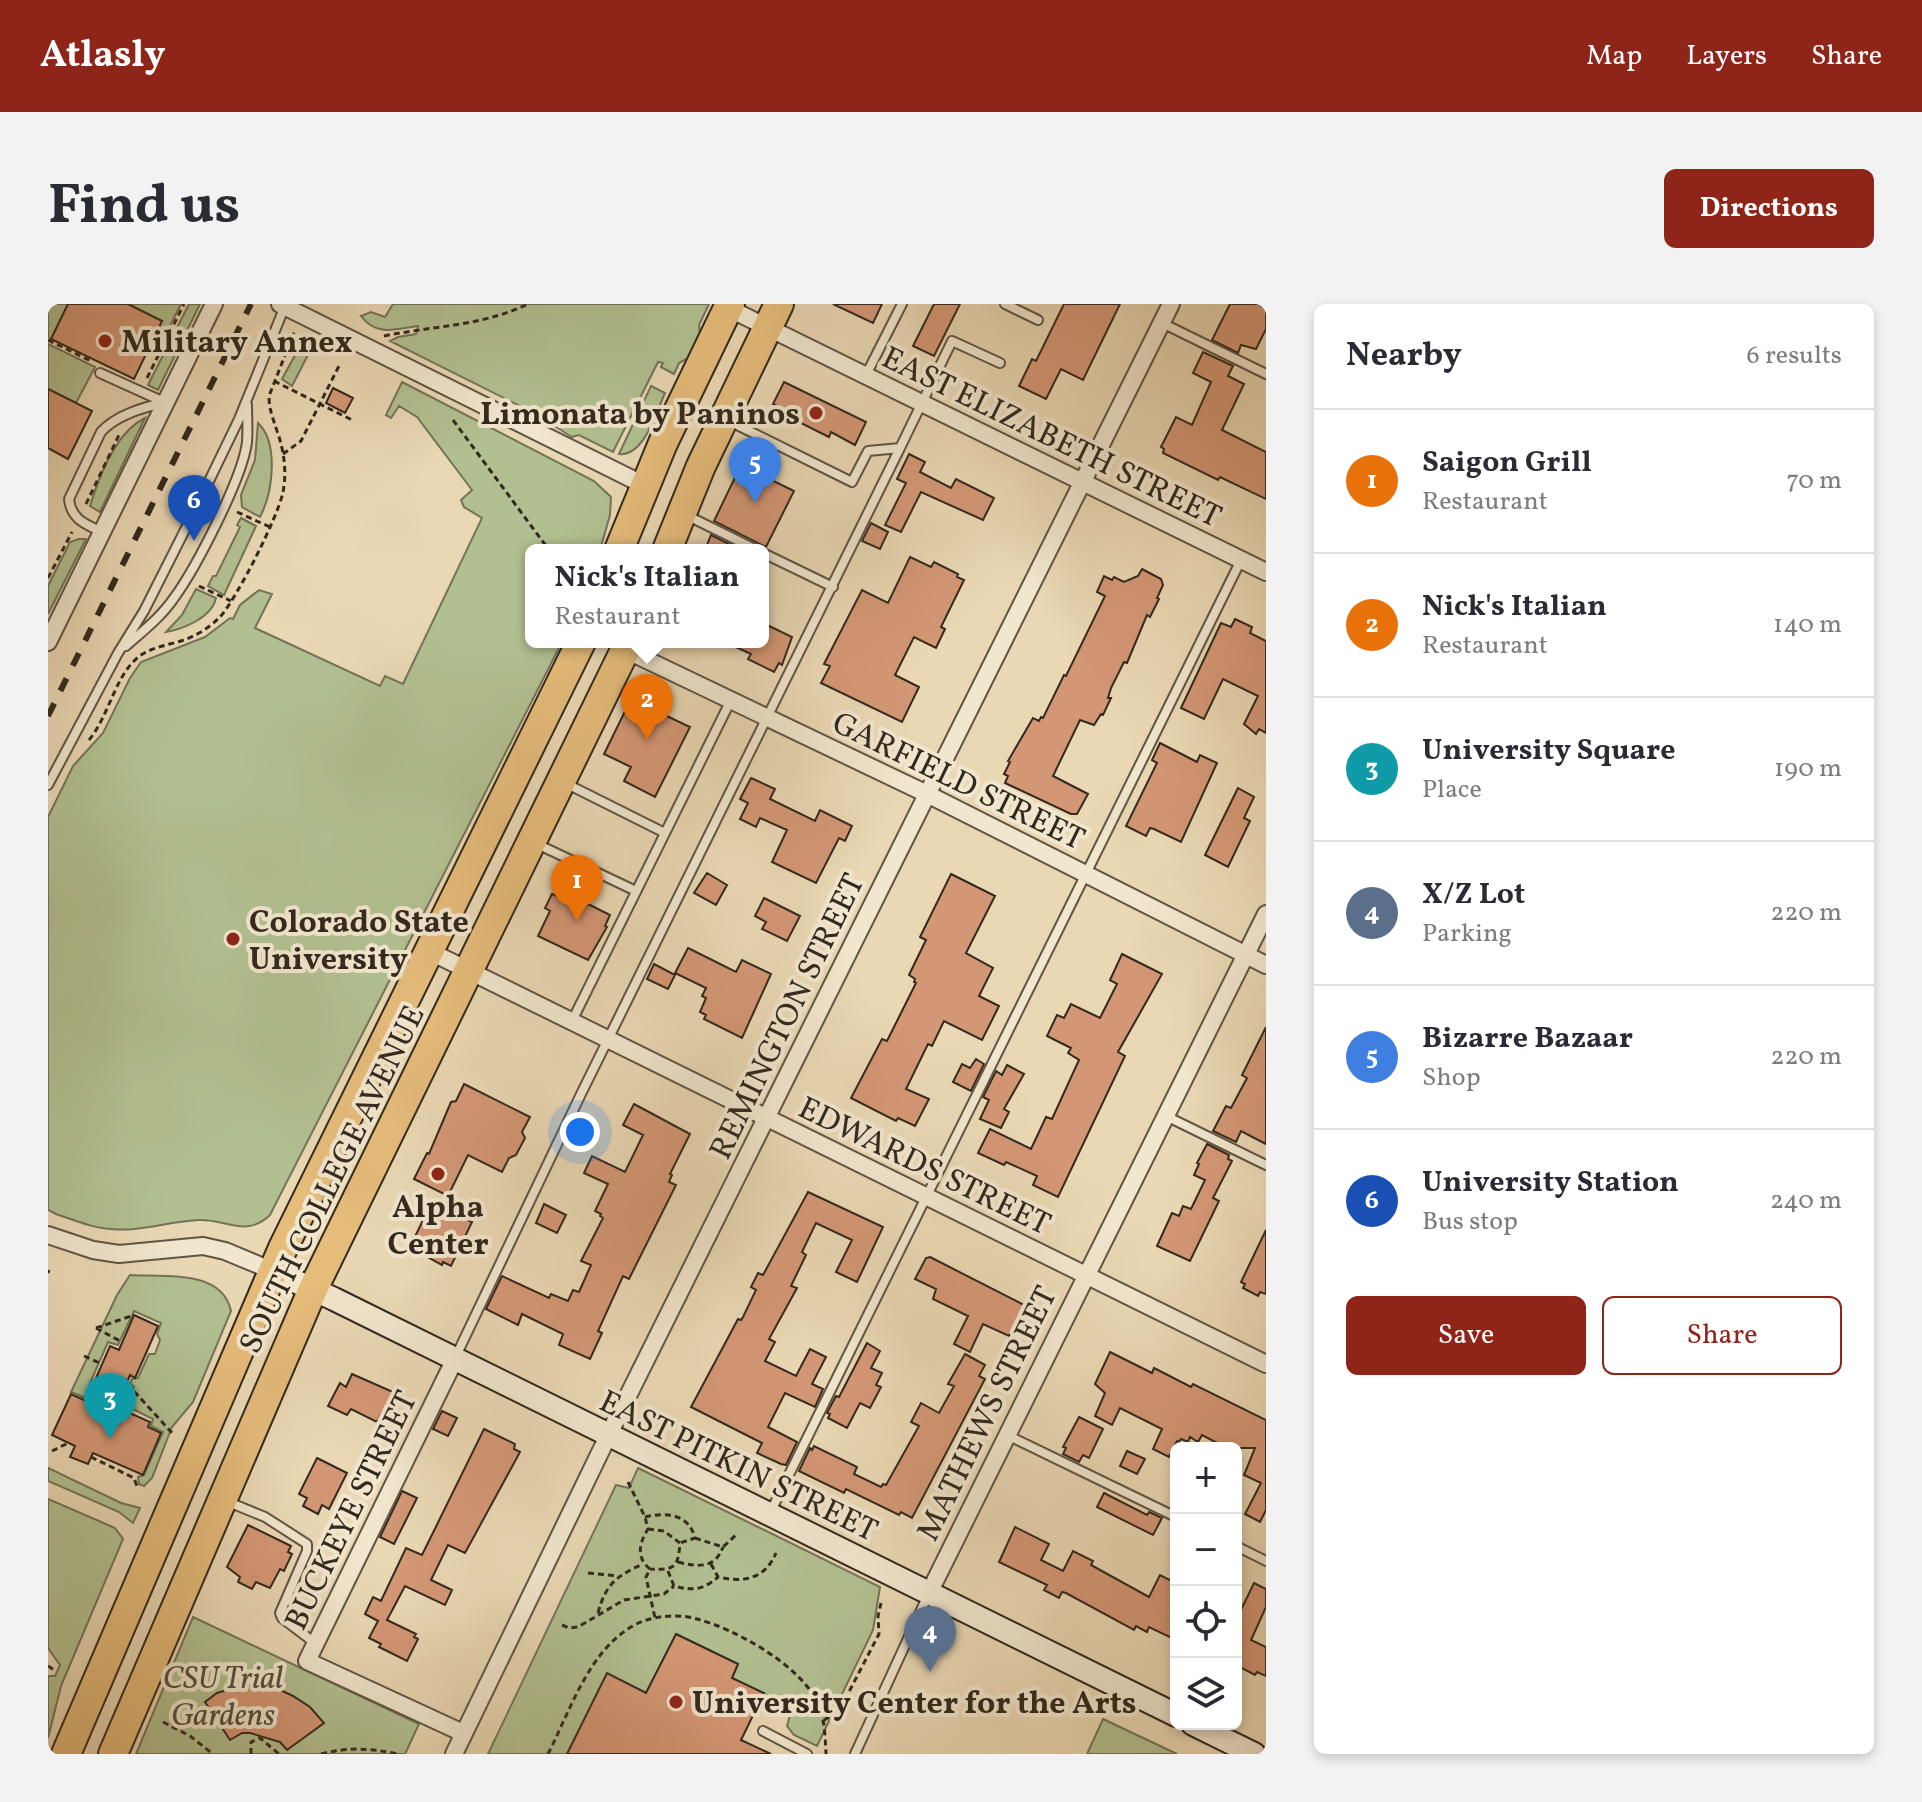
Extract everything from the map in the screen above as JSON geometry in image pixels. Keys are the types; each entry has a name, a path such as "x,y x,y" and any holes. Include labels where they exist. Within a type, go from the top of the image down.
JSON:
{"highway":[{"path":"621,544 644,485 729,306"},
{"path":"669,544 723,418 773,315"},
{"name":"SOUTH COLLEGE AVENUE","path":"66,1754 273,1271 578,648"},
{"name":"SOUTH COLLEGE AVENUE","path":"113,1754 313,1289 626,648"}],"street":[{"path":"48,642 214,304"},
{"name":"REMINGTON STREET","path":"454,1754 608,1436 1171,304"},
{"path":"284,305 644,485"},
{"name":"EAST ELIZABETH STREET","path":"729,306 773,315 865,376 1266,572"},
{"name":"GARFIELD STREET","path":"631,648 1266,965"},
{"name":"MATHEWS STREET","path":"929,1593 1266,914"},
{"name":"EDWARDS STREET","path":"431,952 1266,1364"},
{"path":"48,1235 93,1250 119,1254 203,1246 225,1251 273,1271"},
{"name":"EAST PITKIN STREET","path":"273,1271 1170,1712"},
{"name":"BUCKEYE STREET","path":"455,1359 307,1661 463,1733"},
{"path":"1205,1730 1254,1754"}],"lane":[{"path":"865,376 902,304"},
{"path":"1005,304 1038,320"},
{"path":"48,785 118,653 144,611 248,400 284,305"},
{"path":"1161,323 1266,374"},
{"path":"455,1359 608,1039 952,341 1000,363"},
{"path":"100,373 165,403"},
{"path":"118,653 153,623 174,599 193,566 238,475 247,442 248,400"},
{"path":"102,532 78,520 70,511 69,499 101,432 107,425 129,415 165,403"},
{"path":"723,418 852,482 868,451 900,448"},
{"path":"682,513 745,544"},
{"path":"769,556 833,587"},
{"path":"769,1516 1241,560"},
{"path":"571,1021 732,699"},
{"path":"562,782 665,833"},
{"path":"533,842 636,891"},
{"path":"1166,1116 1266,1165"},
{"path":"1007,1435 1170,1514"},
{"path":"221,1499 265,1517 301,1537 307,1544 307,1551 280,1613 282,1618 316,1643"},
{"path":"1242,1549 1266,1561"},
{"path":"855,1754 929,1593"},
{"path":"763,1731 807,1754"}],"path":[{"path":"141,391 184,304"},
{"path":"372,330 384,336 473,322 500,316 528,304"},
{"path":"48,340 95,363 100,373"},
{"path":"149,348 160,353"},
{"path":"283,454 301,441 340,364"},
{"path":"274,381 352,420"},
{"path":"48,578 129,415"},
{"path":"453,420 545,544"},
{"path":"234,510 270,527"},
{"path":"192,583 231,601"},
{"path":"122,1342 96,1328 134,1315"},
{"path":"84,1356 102,1364"},
{"path":"126,1386 173,1434"},
{"path":"52,1451 68,1443"},
{"path":"91,1457 134,1478 138,1489"},
{"path":"628,1482 648,1529 639,1551 643,1564 650,1569 668,1570 678,1562 680,1543"},
{"path":"645,1517 669,1514 680,1517 690,1525 695,1538"},
{"path":"648,1529 664,1531 680,1543"},
{"path":"678,1562 703,1566 711,1564 737,1534"},
{"path":"680,1543 695,1538 723,1547"},
{"path":"674,1586 700,1589 718,1577 743,1581 755,1578 772,1564 776,1553"},
{"path":"598,1613 602,1598 618,1576 643,1564"},
{"path":"711,1564 718,1577"},
{"path":"650,1569 646,1577 655,1618"},
{"path":"668,1570 674,1586"},
{"path":"588,1573 618,1576"},
{"path":"562,1625 578,1627 624,1600 664,1594 674,1586"},
{"path":"824,1720 839,1711 879,1634 881,1603"},
{"path":"548,1754 602,1652 633,1625 655,1618 694,1618 719,1627 771,1655 798,1676 816,1698 824,1720 826,1754"},
{"path":"48,1666 56,1671"},
{"path":"163,1722 190,1736 213,1754"},
{"path":"251,1754 249,1746 257,1738 267,1741 268,1753"},
{"path":"269,1748 279,1754"},
{"path":"321,1754 345,1748 397,1754"}],"green space":[{"path":"48,304 68,304 51,339 48,337"},
{"path":"133,304 181,304 159,348 151,344 162,321"},
{"path":"189,304 200,304 158,390 148,385"},
{"path":"393,304 709,304 690,357 679,363 674,374 658,362 613,452 579,435 572,437 532,412 390,341 416,334 418,326 380,329 361,316 371,312 385,317"},
{"path":"48,344 95,367 76,403 48,389"},
{"path":"299,348 310,351 292,386 282,379"},
{"path":"402,382 594,481 611,497 610,515 602,544 525,544 525,648 559,648 270,1215 261,1222 244,1226 199,1220 122,1230 97,1227 56,1214 48,1210 48,817 73,766 103,733 141,662 205,637 230,618 233,619 240,605 259,590 272,594 255,628 380,686 385,676 403,684 482,518 464,507 461,500 472,490 417,417 399,406 391,418 386,415"},
{"path":"651,386 665,393 653,421 635,448 619,454"},
{"path":"145,418 100,512 90,506 104,469 125,433"},
{"path":"258,423 269,443 272,468 268,495 260,517 242,507 241,495 255,460"},
{"path":"241,518 256,526 224,595 208,586 240,527 237,525"},
{"path":"86,539 48,614 48,586 70,542"},
{"path":"196,589 216,598 209,611 196,621 166,632 182,615"},
{"path":"130,1275 175,1276 204,1282 226,1297 231,1311 193,1402 172,1427 152,1478 144,1486 139,1484 138,1477 144,1475 163,1432 151,1426 153,1419 127,1406 134,1387 130,1383 132,1379 138,1378 149,1354 155,1354 161,1323 134,1311 118,1345 108,1342 90,1383 109,1394 105,1406 71,1392 117,1295"},
{"path":"48,1468 121,1503 140,1508 133,1523 119,1512 48,1481"},
{"path":"638,1468 880,1587 873,1630 817,1746 794,1735 787,1726 792,1708 732,1678 738,1664 676,1634 646,1693 607,1674 567,1754 488,1754 616,1485 629,1488"},
{"path":"48,1499 115,1528 123,1539 61,1686 48,1738 48,1676 55,1676 60,1665 48,1648"},
{"name":"CSU Trial Gardens","path":"193,1617 419,1724 405,1754 136,1754"},
{"path":"1103,1719 1177,1754 1087,1754"}],"building":[{"name":"Military Annex","path":"68,304 128,304 162,321 134,379 51,339"},
{"path":"833,304 882,304 873,323"},
{"path":"934,304 960,304 934,356 913,346"},
{"path":"1064,304 1120,304 1083,380 1061,369 1046,399 1019,386 1032,359 1036,361"},
{"path":"1230,304 1258,304 1266,308 1266,329 1256,349 1241,345 1238,353 1212,340"},
{"path":"1203,352 1233,366 1228,376 1244,384 1222,430 1266,452 1266,499 1163,453 1161,447 1176,417 1192,425 1211,382 1193,373"},
{"name":"Limonata by Paninos","path":"784,382 866,422 855,445 831,432 829,437 785,415 787,411 773,404"},
{"path":"333,388 353,398 345,413 326,403"},
{"path":"48,389 92,411 68,459 48,448"},
{"path":"909,454 925,462 920,472 951,488 956,479 994,498 983,520 921,492 901,532 885,525 906,483 897,479"},
{"path":"741,465 794,491 768,544 760,544 714,521"},
{"path":"871,523 888,532 880,549 862,541"},
{"path":"711,535 729,544 707,544"},
{"path":"910,557 931,567 934,562 964,580 941,627 945,629 936,648 914,637 895,675 919,687 902,722 821,683 830,666 824,664 862,590 888,603"},
{"path":"1142,569 1161,579 1163,585 1159,599 1150,617 1147,615 1127,663 1124,662 1111,688 1108,698 1111,698 1103,715 1094,725 1080,720 1053,776 1088,794 1077,814 1071,814 1005,783 1008,776 1004,774 1008,761 1033,718 1039,721 1043,718 1066,676 1105,596 1097,592 1104,576 1124,582 1138,576"},
{"path":"1235,619 1252,627 1250,633 1266,641 1266,733 1259,729 1256,734 1244,724 1258,696 1223,679 1204,719 1181,708 1221,623 1231,627"},
{"path":"769,626 792,637 782,665 779,663 774,672 748,659 751,654 738,648 769,648"},
{"path":"631,699 690,727 655,797 624,781 631,767 604,754"},
{"path":"1160,743 1197,762 1200,755 1217,763 1181,842 1154,829 1150,828 1146,836 1126,826 1157,763 1152,760"},
{"path":"751,778 775,789 770,799 815,821 820,810 852,826 845,841 839,838 816,883 772,862 787,830 760,818 756,827 740,819 748,803 740,799"},
{"path":"1238,788 1254,797 1244,818 1250,821 1228,867 1205,855"},
{"path":"707,873 727,885 716,905 694,893"},
{"path":"951,874 995,896 966,953 993,968 979,996 999,1006 982,1040 944,1021 932,1046 928,1044 906,1089 929,1099 915,1126 898,1118 896,1121 851,1098 882,1039 887,1041 916,983 909,975 926,940 920,937"},
{"path":"565,888 580,895 578,899 610,915 607,927 588,960 538,936 550,911 545,908 552,894 557,896"},
{"path":"764,898 800,916 787,941 762,929 766,922 755,916"},
{"path":"688,948 736,972 742,960 771,974 742,1038 704,1019 706,1015 700,1012 706,998 702,996 706,988 675,973"},
{"path":"1122,954 1162,974 1118,1052 1125,1056 1058,1197 1033,1185 1037,1176 978,1153 990,1129 1031,1149 1046,1117 1052,1119 1079,1060 1068,1053 1071,1048 1047,1036 1057,1015 1064,1018 1071,1004 1100,1018 1117,984 1110,980"},
{"path":"654,964 675,975 668,989 647,979"},
{"path":"1266,1027 1266,1144 1241,1131 1236,1142 1213,1131 1226,1106 1231,1108 1247,1078 1242,1075"},
{"path":"976,1059 984,1064 971,1091 953,1082 962,1064 970,1068"},
{"path":"1007,1065 1024,1074 1004,1109 1009,1112 1001,1128 980,1119 989,1100 983,1097 996,1071 1002,1075"},
{"path":"464,1084 530,1117 522,1132 525,1138 502,1172 468,1155 448,1196 414,1179 429,1154 451,1102 456,1101"},
{"path":"634,1104 690,1134 670,1174 669,1182 676,1185 629,1279 623,1276 598,1331 602,1333 590,1359 559,1345 563,1334 522,1314 518,1325 486,1309 502,1276 549,1298 551,1294 568,1301 573,1290 579,1292 591,1265 581,1261 603,1218 595,1211 608,1184 584,1173 592,1156 625,1172 643,1135 623,1125"},
{"path":"1207,1144 1229,1155 1228,1159 1232,1161 1213,1198 1219,1201 1190,1261 1157,1246 1172,1213 1179,1216 1183,1206 1191,1209 1205,1180 1194,1175"},
{"path":"808,1192 883,1227 857,1282 836,1272 852,1240 816,1223 802,1252 806,1255 791,1286 797,1288 769,1339 775,1342 765,1361 796,1376 810,1349 826,1357 812,1384 823,1389 815,1407 785,1393 768,1427 797,1442 786,1465 757,1453 762,1443 691,1407 738,1319 743,1317 756,1290 751,1287 758,1273 763,1275"},
{"path":"544,1204 566,1215 557,1233 536,1223"},
{"path":"440,1207 472,1222 451,1266 443,1262 442,1265 410,1247 423,1220 432,1224"},
{"path":"1266,1230 1266,1294 1260,1292 1258,1296 1243,1288 1245,1284 1241,1282"},
{"path":"930,1257 1024,1305 1009,1336 983,1324 970,1352 954,1344 968,1316 933,1299 936,1289 915,1279 926,1258"},
{"path":"134,1315 158,1326 135,1378 130,1375 116,1407 150,1422 148,1427 161,1433 143,1475 93,1453 88,1464 70,1457 75,1446 52,1435 71,1394 86,1401 110,1346 119,1350"},
{"path":"867,1343 880,1351 871,1368 882,1373 876,1385 881,1387 870,1408 860,1403 847,1428 828,1418 830,1414 827,1413 836,1396 839,1397"},
{"path":"1110,1352 1152,1373 1154,1368 1191,1387 1193,1384 1266,1420 1266,1510 1260,1522 1245,1514 1261,1483 1244,1475 1255,1448 1242,1448 1242,1442 1215,1442 1202,1435 1198,1442 1190,1437 1188,1442 1181,1439 1170,1442 1169,1457 1153,1449 1162,1429 1120,1408 1112,1425 1095,1416 1105,1393 1095,1384"},
{"path":"965,1354 985,1365 979,1376 985,1379 912,1518 901,1512 899,1515 846,1489 844,1493 799,1471 810,1448 812,1450 814,1446 857,1467 854,1474 881,1487 886,1485 919,1426 911,1422 921,1403 939,1413 954,1386 948,1384"},
{"path":"352,1374 402,1396 392,1416 383,1411 377,1422 351,1409 347,1415 328,1406 340,1383 346,1387"},
{"path":"442,1411 457,1418 448,1436 433,1429"},
{"path":"1079,1417 1103,1429 1089,1458 1083,1455 1079,1462 1063,1454 1066,1448 1063,1447"},
{"path":"484,1429 515,1444 514,1449 520,1452 465,1553 448,1545 431,1580 452,1590 445,1605 405,1586 387,1620 416,1634 414,1637 418,1639 407,1661 379,1647 381,1644 369,1638 378,1621 365,1614 373,1597 381,1601 406,1548 422,1555"},
{"path":"1127,1451 1145,1459 1137,1474 1120,1466"},
{"path":"317,1458 347,1473 329,1509 322,1505 318,1514 303,1506 307,1498 299,1494"},
{"path":"402,1491 417,1498 394,1544 380,1537"},
{"path":"1104,1493 1147,1515 1149,1512 1162,1518 1153,1535 1097,1507"},
{"path":"248,1525 291,1546 288,1552 292,1554 284,1571 280,1569 270,1588 256,1582 252,1589 238,1582 240,1577 227,1567"},
{"path":"1015,1527 1049,1544 1041,1560 1063,1571 1073,1551 1093,1561 1091,1565 1149,1597 1160,1575 1170,1580 1170,1637 1149,1627 1147,1632 1136,1626 1134,1630 1066,1593 1062,1592 1059,1598 1044,1590 1047,1585 999,1562"},
{"path":"1254,1583 1266,1589 1266,1607 1251,1640 1266,1647 1266,1676 1257,1672 1255,1675 1242,1668 1242,1608"},
{"name":"University Center for the Arts","path":"676,1634 738,1664 732,1678 764,1693 741,1740 771,1754 567,1754 607,1673 646,1693"},
{"path":"244,1685 276,1688 293,1696 310,1707 324,1723 287,1750 280,1742 250,1733 242,1733 230,1740 205,1702 217,1693"}],"railway":[{"path":"48,716 251,304"}],"place":[{"name":"Military Annex","path":"105,341"},
{"name":"Limonata by Paninos","path":"816,413"},
{"name":"Bizarre Bazaar","path":"755,503"},
{"name":"University Station","path":"194,541"},
{"name":"Nick's Italian","path":"647,740"},
{"name":"Saigon Grill","path":"577,921"},
{"name":"Colorado State University","path":"233,939"},
{"name":"Alpha Center","path":"438,1174"},
{"name":"University Square","path":"110,1439"},
{"name":"X/Z Lot","path":"930,1672"},
{"name":"University Center for the Arts","path":"676,1702"}]}
